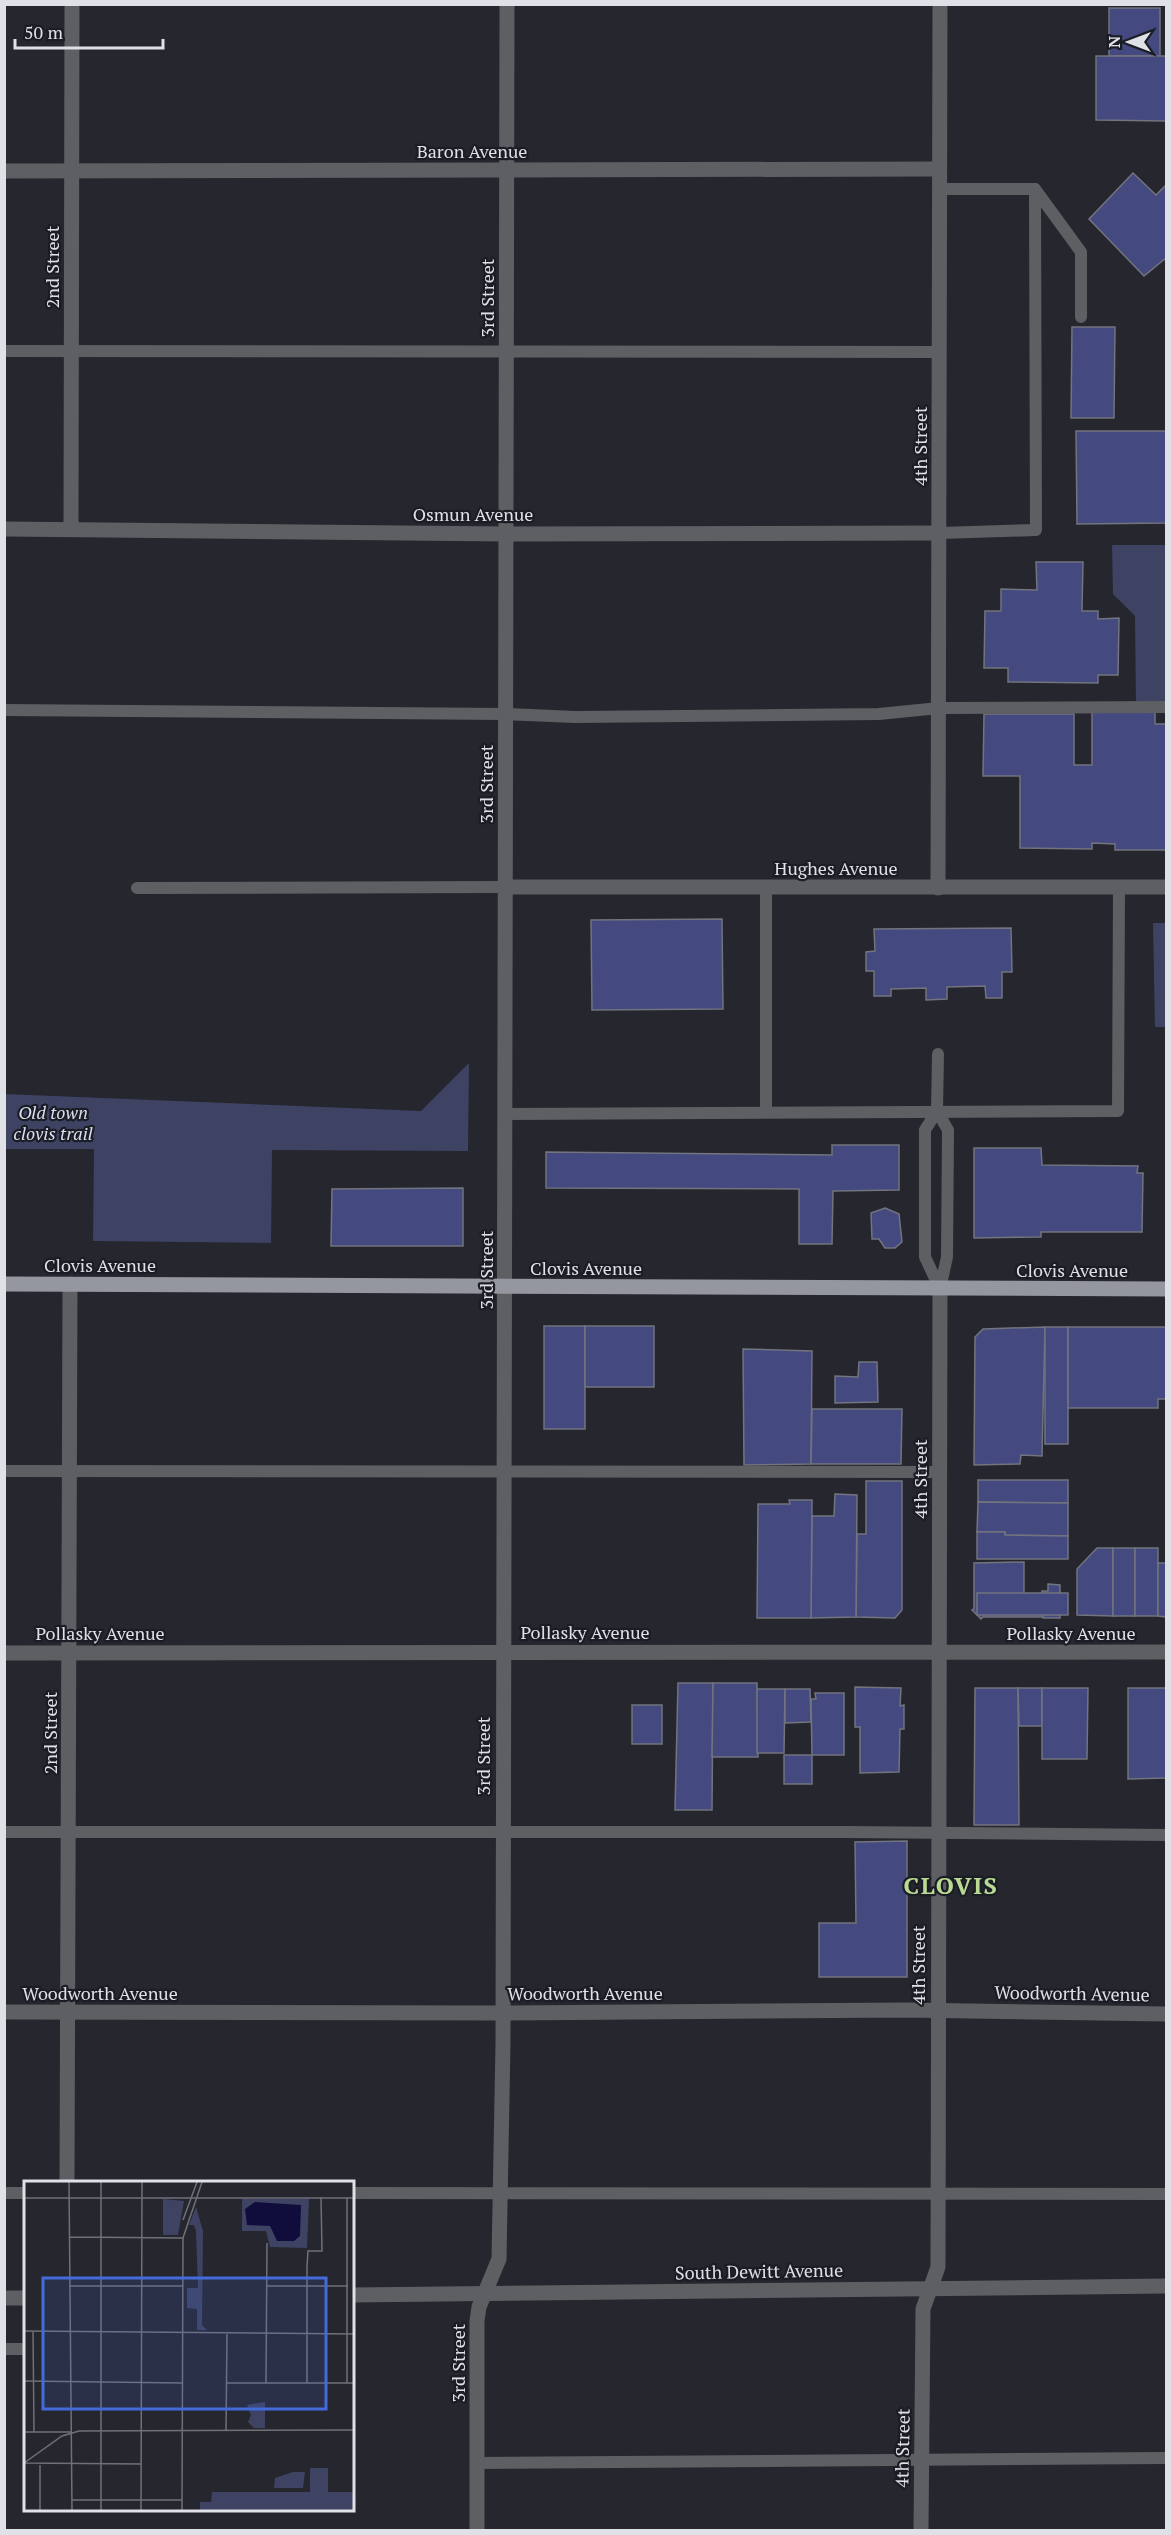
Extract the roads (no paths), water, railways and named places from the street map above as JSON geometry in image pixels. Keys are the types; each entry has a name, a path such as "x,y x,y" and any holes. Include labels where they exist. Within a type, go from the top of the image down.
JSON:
{"main road":[{"name":"Clovis Avenue","path":"4,1284 1167,1289"}],"street":[{"name":"2nd Street","path":"71,529 72,4"},
{"name":"3rd Street","path":"477,2530 477,2321 484,2293 499,2259 501,2192 506,1287 507,4"},
{"name":"4th Street","path":"938,888 940,4"},
{"name":"Baron Avenue","path":"4,171 939,169"},
{"name":"Osmun Avenue","path":"4,529 505,534 940,533"},
{"name":"Hughes Avenue","path":"505,887 1167,888"},
{"name":"2nd Street","path":"67,2181 70,1284"},
{"name":"4th Street","path":"921,2530 923,2309 938,2267 940,1289"},
{"name":"Pollasky Avenue","path":"4,1653 1167,1652"},
{"name":"Woodworth Avenue","path":"4,2012 938,2011 1167,2014"},
{"name":"South Dewitt Avenue","path":"354,2295 1167,2286"},
{"path":"4,2298 24,2298"}],"lane":[{"path":"939,189 1035,189"},
{"path":"1035,189 1081,252 1081,316"},
{"path":"940,533 1036,530 1035,189"},
{"path":"4,351 939,352"},
{"path":"4,710 505,714 575,717 879,714 939,708 1167,707"},
{"path":"138,888 505,887"},
{"path":"766,887 766,1112"},
{"path":"505,1114 1118,1111 1119,888"},
{"path":"938,1054 937,1111 948,1130 948,1257 940,1289"},
{"path":"937,1111 925,1130 924,1257 940,1289"},
{"path":"4,1471 939,1472"},
{"path":"4,1832 1167,1835"},
{"path":"4,2193 24,2193"},
{"path":"354,2193 1167,2194"},
{"path":"4,2349 24,2349"},
{"path":"477,2463 1167,2458"}],"district":[{"name":"CLOVIS","path":"951,1885"}],"park label":[{"name":"Old town clovis trail","path":"53,1122"}]}
